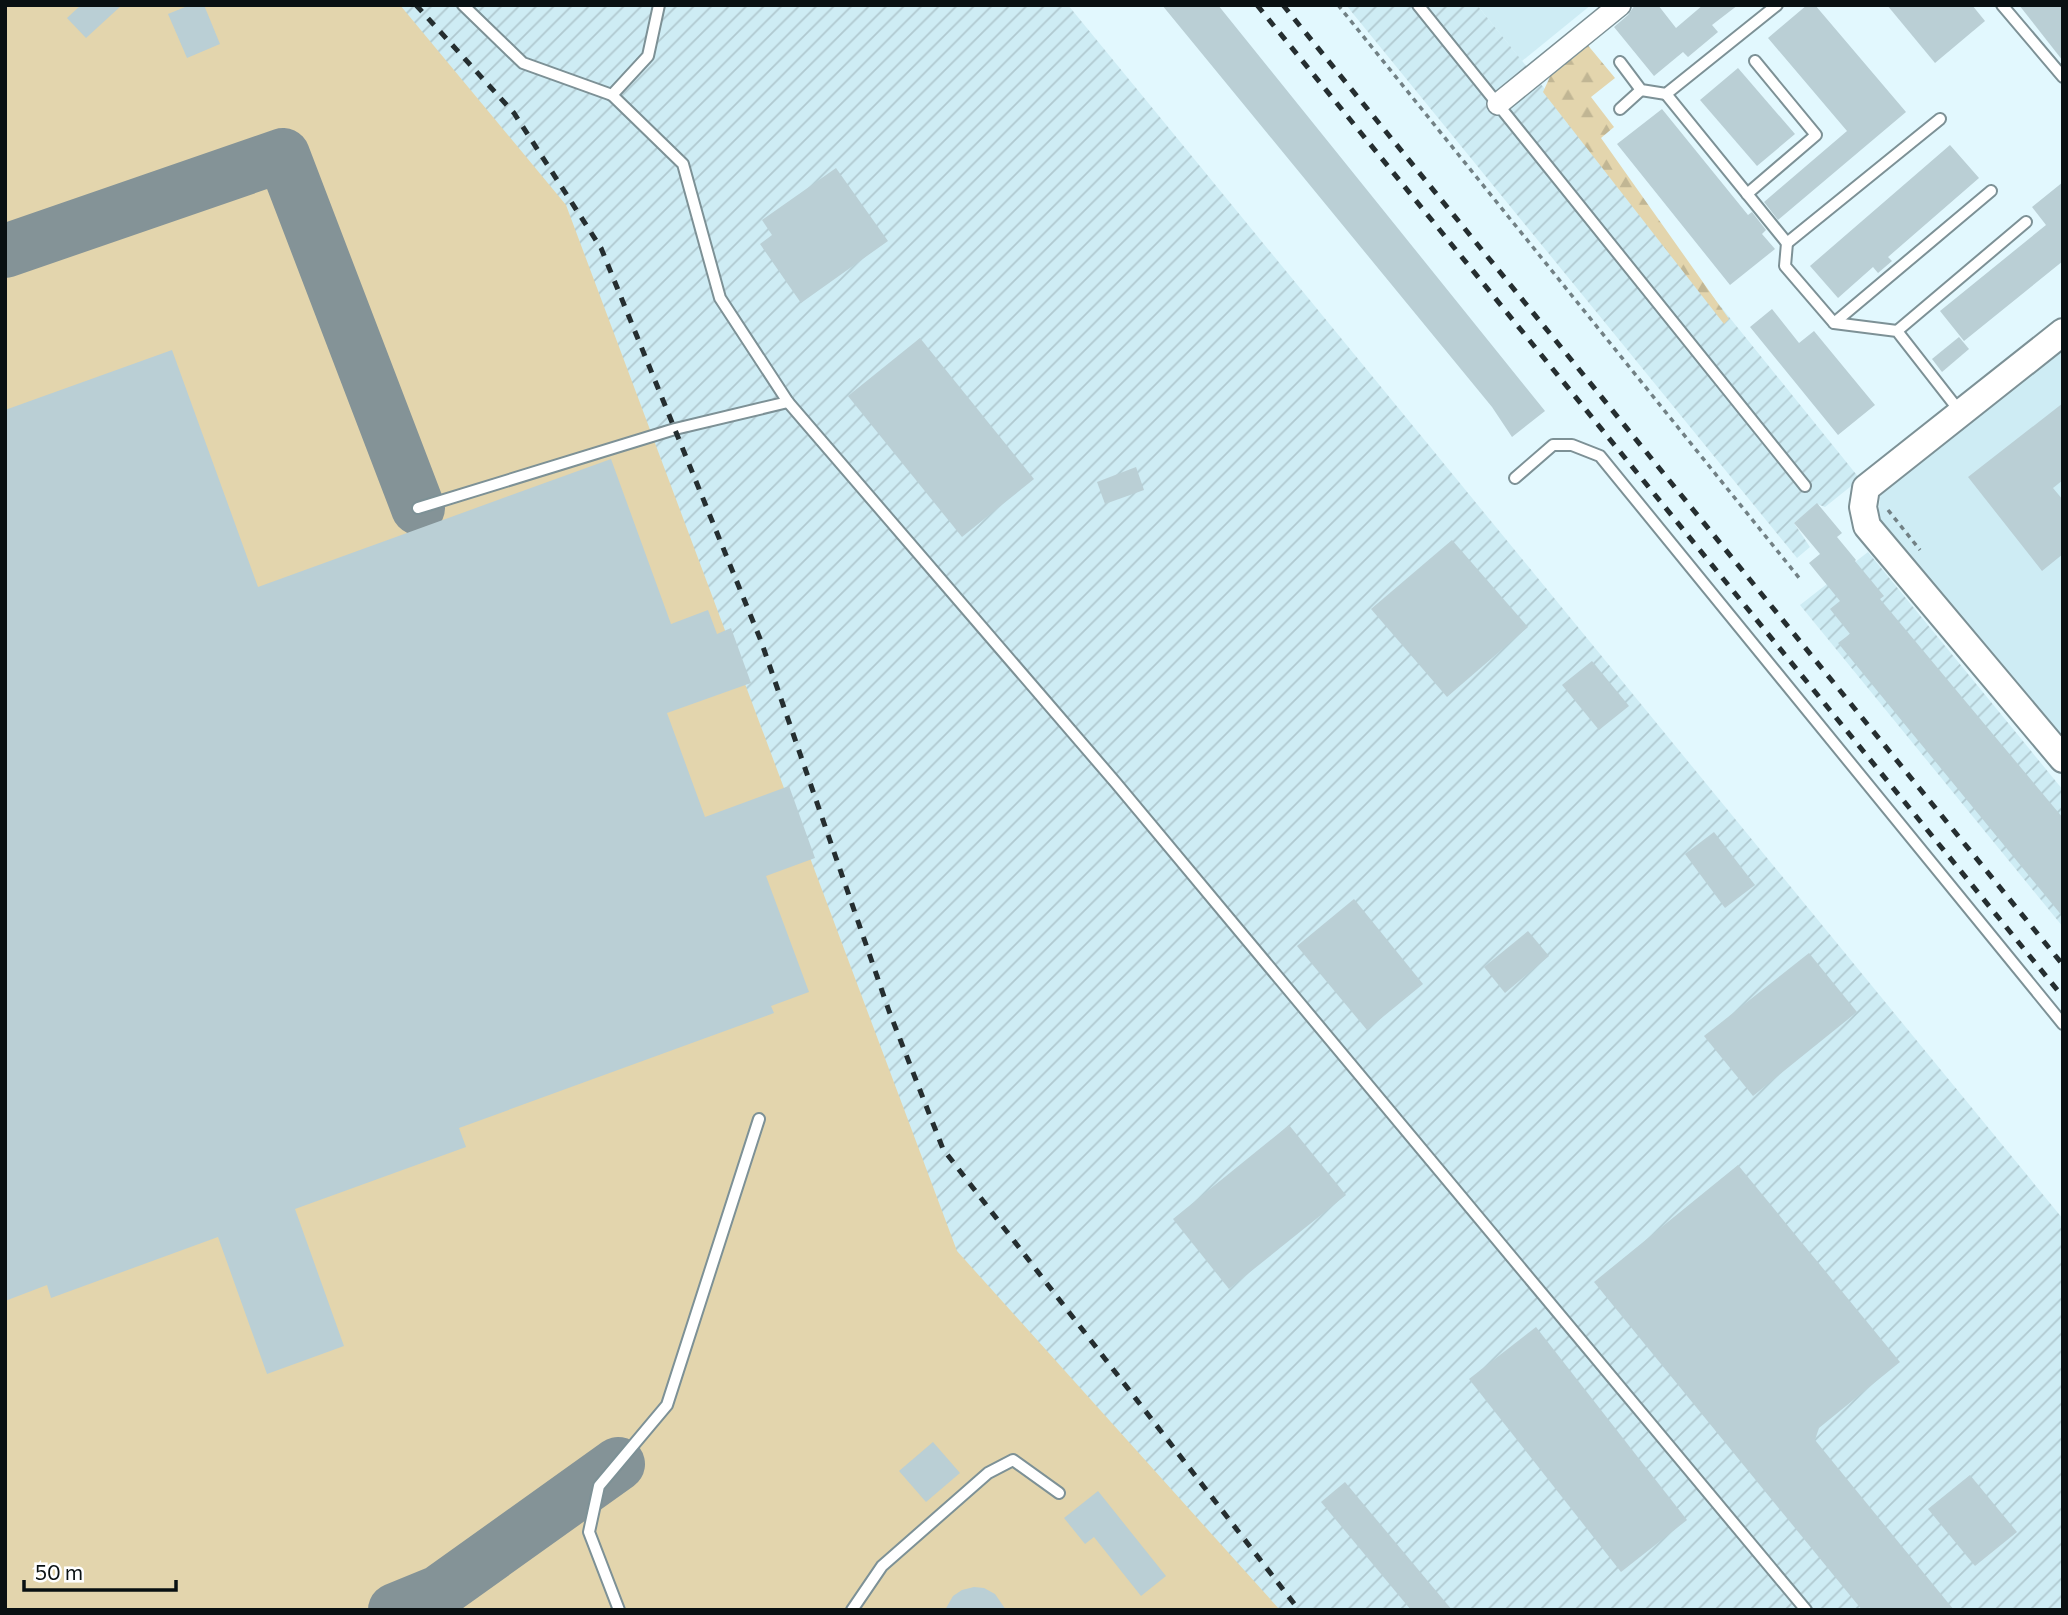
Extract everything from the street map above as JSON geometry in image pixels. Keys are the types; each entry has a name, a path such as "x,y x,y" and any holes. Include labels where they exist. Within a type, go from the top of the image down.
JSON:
{"street":[{"path":"1498,104 1620,5"},
{"path":"2063,332 1866,488 1863,507 1867,526 2063,759"}],"lane":[{"path":"463,5 523,63 612,95 683,164 720,298 788,402 1116,783 1805,1610"},
{"path":"612,95 648,56 659,5"},
{"path":"1418,5 1805,485"},
{"path":"1666,94 1777,5"},
{"path":"2002,5 2063,77"},
{"path":"1747,194 1815,135 1755,61"},
{"path":"1620,62 1641,90 1666,94 1787,243"},
{"path":"1620,109 1641,90"},
{"path":"1940,119 1787,243 1784,266 1834,323 1897,331 1961,414"},
{"path":"1834,323 1991,191"},
{"path":"1897,331 2026,222"},
{"path":"418,508 675,429 788,402"},
{"path":"1516,478 1553,445 1572,445 1601,456 2063,1024"},
{"path":"620,1610 589,1532 599,1486 667,1405 759,1119"},
{"path":"852,1610 882,1566 988,1473 1013,1460 1059,1493"}],"path":[{"path":"1338,5 1800,579"}],"shaded area":[{"path":"5,5 1068,5 2063,1219 2063,1610 5,1610"},
{"path":"1346,5 1477,5 1860,479 1825,507 1817,504 1794,523 1810,547 1797,558"},
{"path":"1477,5 1591,5 1522,61"},
{"path":"2063,344 2063,737 1878,521 1880,496 1963,423"},
{"path":"1868,552 2063,790 2063,927 1800,605"}],"green space":[{"path":"5,5 400,5 566,205 957,1251 1280,1610 5,1610"},
{"path":"1586,43 1615,78 1591,97 1614,127 1601,138 1729,319 1724,324 1543,92 1554,68"}],"building":[{"path":"81,5 122,5 86,38 67,18"},
{"path":"190,5 204,5 220,44 187,58 168,14"},
{"path":"1162,5 1218,5 1545,411 1512,437 1492,407"},
{"path":"1635,5 1658,5 1676,28 1703,5 1738,5 1712,25 1718,32 1688,57 1683,52 1654,76 1614,27"},
{"path":"1807,5 1815,5 1906,112 1778,220 1764,202 1847,131 1768,38"},
{"path":"1887,5 1972,5 1985,21 1935,63"},
{"path":"2019,5 2063,5 2063,61"},
{"path":"1738,68 1795,134 1757,166 1700,100"},
{"path":"1662,109 1748,215 1752,212 1766,230 1762,234 1775,249 1730,285 1617,144"},
{"path":"1950,145 1979,178 1888,257 1892,261 1878,273 1873,267 1838,298 1810,266"},
{"path":"836,168 888,241 801,303 760,244 772,235 762,220"},
{"path":"2063,182 2063,261 1964,341 1940,311 2046,225 2032,207"},
{"path":"1772,309 1799,343 1814,331 1875,405 1838,435 1750,327"},
{"path":"1959,337 1969,349 1942,372 1932,359"},
{"path":"920,338 1034,479 962,537 848,396"},
{"path":"172,350 258,587 611,459 671,624 708,610 717,634 731,628 751,683 667,713 705,817 789,786 815,858 766,876 809,992 771,1006 774,1013 459,1128 466,1147 295,1209 344,1346 267,1374 218,1237 51,1298 47,1285 5,1301 5,410"},
{"path":"2063,403 2063,480 2053,488 2063,500 2063,554 2042,571 1968,477"},
{"path":"1136,467 1144,490 1105,504 1097,482"},
{"path":"1817,503 1842,533 1837,537 1884,596 1880,599 2063,818 2063,917 1838,643 1850,634 1830,609 1840,601 1809,563 1820,554 1794,523"},
{"path":"1452,540 1528,627 1447,697 1371,609"},
{"path":"1592,661 1629,706 1599,730 1562,685"},
{"path":"1714,832 1755,885 1725,908 1685,854"},
{"path":"1354,899 1423,984 1367,1030 1297,946"},
{"path":"1528,931 1549,956 1505,993 1484,967"},
{"path":"1809,953 1857,1012 1753,1096 1704,1036"},
{"path":"1289,1125 1346,1195 1229,1289 1173,1219"},
{"path":"1738,1165 1900,1362 1819,1428 1815,1440 1954,1610 1862,1610 1594,1282"},
{"path":"1536,1327 1687,1520 1621,1572 1469,1379"},
{"path":"933,1442 960,1473 926,1502 899,1471"},
{"path":"1970,1475 2017,1532 1975,1566 1928,1509"},
{"path":"1345,1482 1452,1610 1411,1610 1321,1502"},
{"path":"1098,1491 1166,1576 1141,1596 1094,1537 1085,1544 1064,1518"},
{"path":"974,1587 984,1588 995,1594 1006,1610 945,1610 953,1596"}],"taxiway":[{"path":"5,251 283,155 418,508"},
{"path":"395,1610 439,1592 618,1464"}],"railway":[{"path":"416,5 514,113 601,248 761,641 889,1011 943,1149 1299,1610"},
{"path":"1257,5 2063,997"},
{"path":"1283,5 2063,965"}]}
